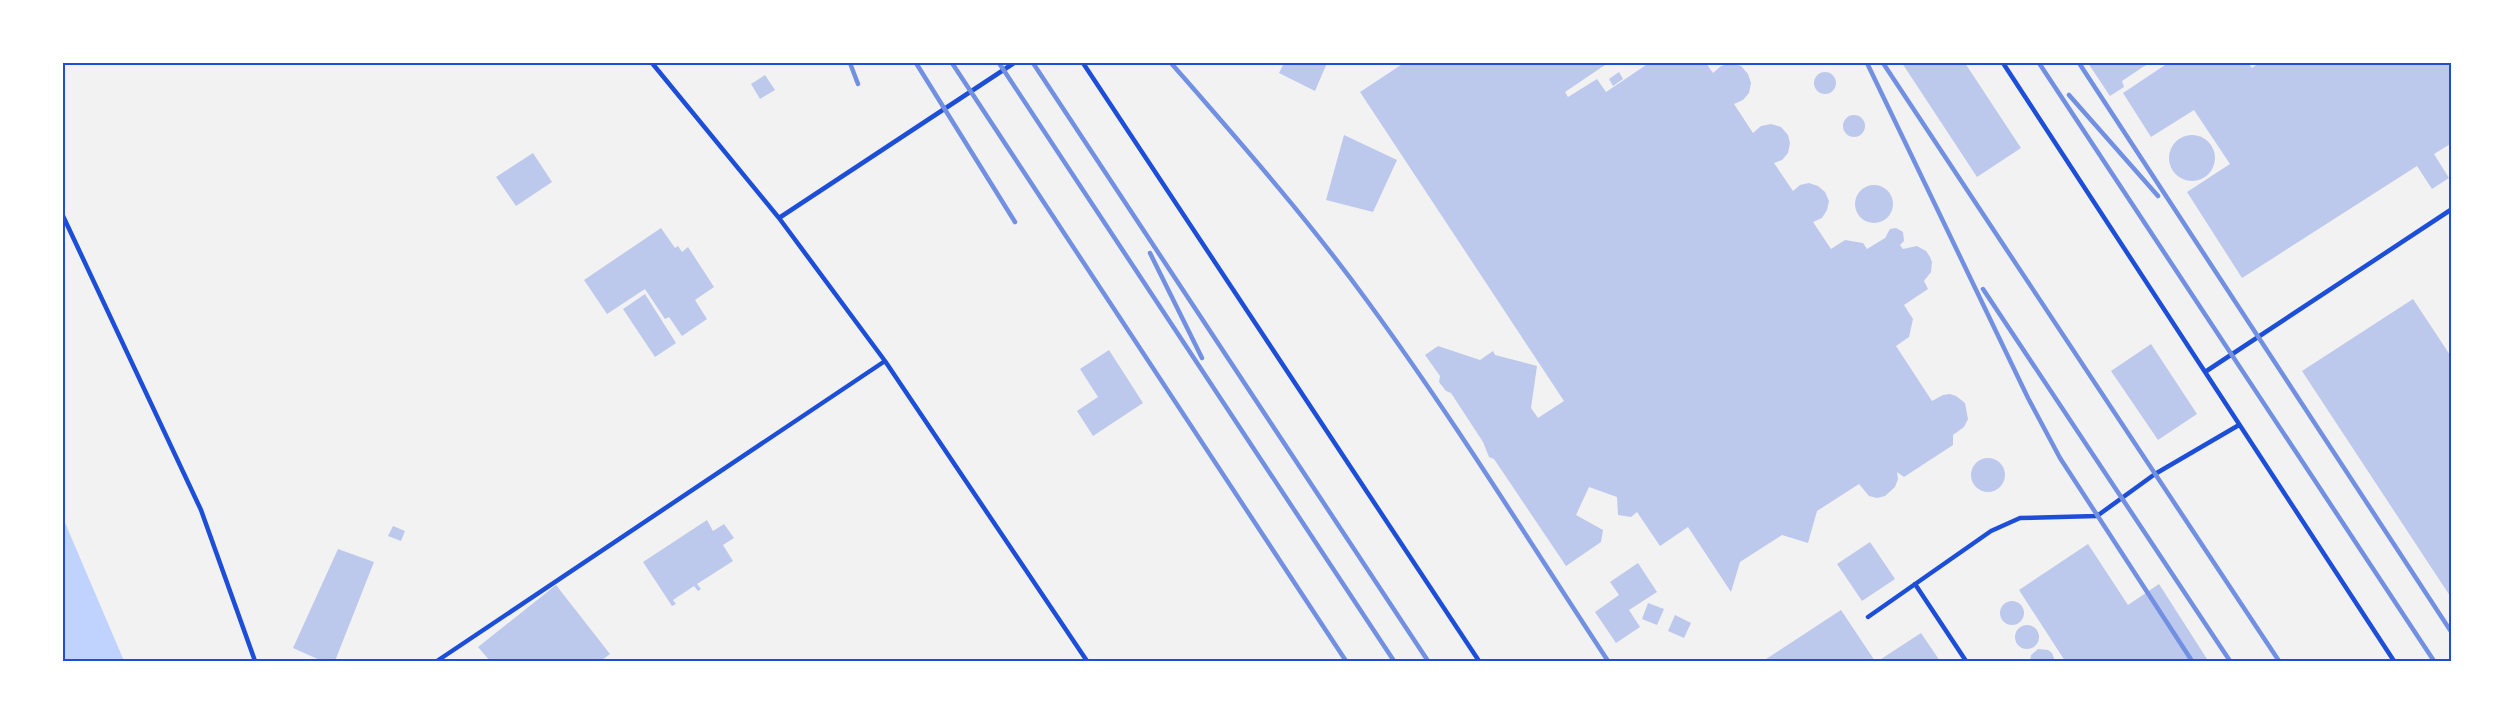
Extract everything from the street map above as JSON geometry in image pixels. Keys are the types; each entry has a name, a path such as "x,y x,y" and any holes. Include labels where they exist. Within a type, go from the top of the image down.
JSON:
{"lane":[{"path":"652,63 779,218 885,361 1087,661"},
{"path":"779,218 1014,63"},
{"path":"1083,63 1479,661"},
{"path":"2003,63 2394,661"},
{"path":"2205,372 2452,209"},
{"path":"63,216 201,510 255,661"},
{"path":"437,661 885,361"},
{"path":"1868,617 1991,531 2020,518 2097,516 2155,474 2239,424"},
{"path":"1916,584 1966,661"}],"water":[{"path":"63,518 124,661 63,661"}],"building":[{"path":"1284,63 1327,63 1315,91 1279,73"},
{"path":"1404,63 1608,63 1565,92 1568,97 1597,79 1606,92 1649,63 1706,63 1713,73 1721,66 1731,63 1741,66 1748,74 1751,83 1749,93 1743,100 1734,104 1753,133 1761,126 1771,124 1781,127 1788,135 1790,143 1788,153 1782,160 1774,163 1793,191 1800,185 1809,183 1825,192 1829,201 1827,210 1822,218 1813,222 1831,249 1845,240 1863,243 1867,249 1885,238 1890,229 1896,228 1903,232 1904,241 1900,245 1903,249 1917,246 1926,251 1930,257 1931,272 1924,281 1928,289 1904,305 1913,319 1909,337 1896,346 1932,401 1950,394 1965,403 1968,419 1964,427 1953,435 1953,445 1904,477 1897,472 1898,479 1895,487 1885,496 1877,498 1869,496 1859,484 1817,511 1808,543 1782,535 1740,562 1731,592 1688,527 1660,546 1637,512 1631,517 1618,515 1617,497 1589,487 1576,515 1603,530 1601,542 1566,566 1494,459 1489,457 1483,442 1451,393 1446,391 1439,382 1440,376 1425,355 1438,346 1480,360 1493,351 1495,355 1537,366 1531,408 1538,418 1564,401 1360,92"},
{"path":"1902,63 1965,63 2021,148 1977,177"},
{"path":"2088,63 2149,63 2122,81 2124,87 2110,96"},
{"path":"2164,63 2248,63 2252,68 2259,63 2452,63 2452,143 2434,154 2449,178 2432,189 2417,166 2242,278 2187,192 2230,164 2194,110 2151,137 2123,93 2165,65"},
{"path":"1619,72 1623,79 1613,86 1609,79"},
{"path":"1825,72 1835,79 1836,83 1829,93 1825,94 1815,87 1814,83 1821,73"},
{"path":"765,75 775,90 760,99 751,84"},
{"path":"1854,115 1862,118 1865,126 1862,134 1854,137 1846,134 1843,126 1846,118"},
{"path":"1344,135 1397,160 1373,212 1326,200"},
{"path":"2192,135 2208,142 2215,158 2208,174 2192,181 2176,174 2169,158 2176,142"},
{"path":"533,153 552,182 516,206 496,177"},
{"path":"1874,185 1888,190 1893,204 1888,218 1874,223 1860,218 1855,204 1860,190"},
{"path":"661,228 675,248 678,246 682,252 688,247 714,287 695,300 707,319 682,336 669,317 665,319 645,289 607,314 584,280"},
{"path":"645,294 676,343 655,357 623,309"},
{"path":"2413,299 2452,358 2452,599 2302,371"},
{"path":"2151,344 2197,414 2158,440 2111,371"},
{"path":"1109,350 1143,403 1093,436 1077,411 1098,397 1080,369"},
{"path":"1988,458 2000,463 2005,475 2000,487 1988,492 1976,487 1971,475 1976,463"},
{"path":"707,520 713,531 724,524 734,538 723,545 733,561 697,584 701,589 698,591 694,586 673,600 676,604 672,606 643,562"},
{"path":"393,526 405,531 401,541 388,536"},
{"path":"1870,542 1895,579 1862,601 1837,564"},
{"path":"2088,544 2128,605 2159,584 2207,659 2204,661 2065,661 2019,590"},
{"path":"338,549 374,562 335,661 322,661 293,648"},
{"path":"1638,563 1657,592 1629,610 1640,627 1616,643 1595,612 1619,595 1610,582"},
{"path":"556,585 610,654 601,661 490,661 478,647"},
{"path":"2012,601 2021,604 2024,613 2021,622 2012,625 2003,622 2000,613 2003,604"},
{"path":"1648,603 1664,609 1657,625 1642,619"},
{"path":"1841,610 1875,661 1763,661"},
{"path":"1675,615 1691,623 1684,638 1668,631"},
{"path":"2027,625 2036,628 2039,637 2036,646 2027,649 2018,646 2015,637 2018,628"},
{"path":"1921,633 1940,661 1878,661"},
{"path":"2038,649 2048,650 2055,661 2030,661 2031,655"}],"railway":[{"path":"850,63 858,84"},
{"path":"916,63 1015,222"},
{"path":"952,63 1346,661"},
{"path":"999,63 1394,661"},
{"path":"1033,63 1428,661"},
{"path":"1171,63 1297,210 1368,302 1460,435 1608,661"},
{"path":"1867,63 2028,398 2060,458 2192,661"},
{"path":"1883,63 2279,661"},
{"path":"2039,63 2434,661"},
{"path":"2079,63 2452,633"},
{"path":"2069,95 2158,196"},
{"path":"1150,253 1202,358"},
{"path":"1983,289 2230,661"}]}
